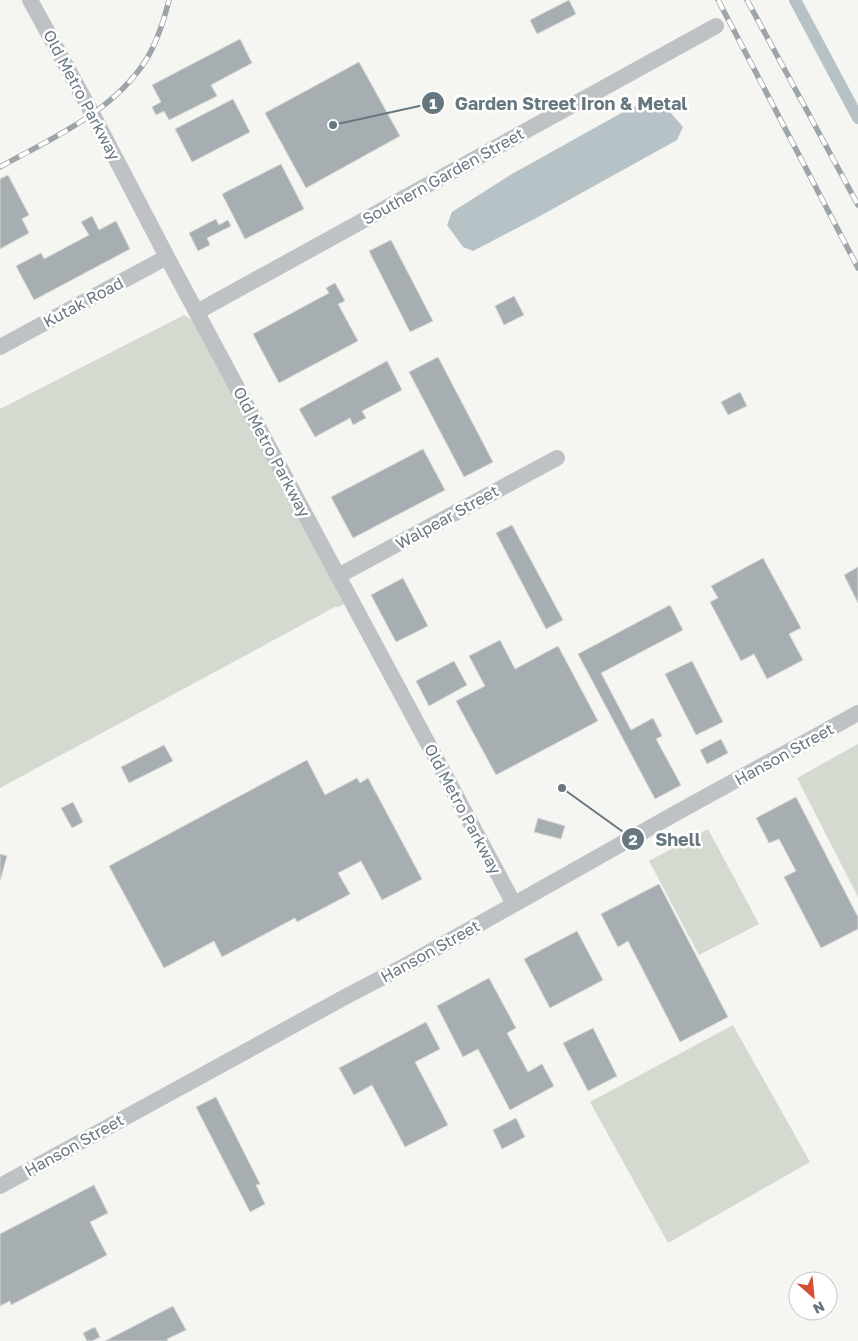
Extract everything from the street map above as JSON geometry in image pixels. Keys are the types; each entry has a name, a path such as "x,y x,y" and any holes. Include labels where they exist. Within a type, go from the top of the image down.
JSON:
{"street":[{"name":"Old Metro Parkway","path":"30,0 514,904"},
{"name":"Southern Garden Street","path":"197,312 716,26"},
{"name":"Kutak Road","path":"0,347 167,257"},
{"name":"Walpear Street","path":"338,576 557,458"},
{"name":"Hanson Street","path":"0,1186 345,996 410,963 858,713"}],"shaded area":[{"path":"660,97 683,127 677,140 473,251 463,247 447,225 452,212 512,174 625,111"},
{"path":"184,315 194,321 346,603 335,607 0,788 0,409"},
{"path":"858,744 858,897 797,778"},
{"path":"708,829 759,924 699,955 649,861"},
{"path":"733,1025 810,1162 668,1243 590,1102"}],"building":[{"path":"569,0 576,14 537,34 530,20"},
{"path":"240,39 252,63 211,85 217,96 169,120 164,111 156,115 152,107 161,102 152,85"},
{"path":"359,62 400,136 306,188 265,113"},
{"path":"233,99 250,132 192,162 175,129"},
{"path":"281,164 304,209 245,239 222,194"},
{"path":"8,175 29,215 22,219 29,233 0,249 0,179"},
{"path":"92,216 99,230 116,221 130,249 34,300 16,266 41,253 44,259 89,235 81,222"},
{"path":"216,219 219,225 228,220 231,226 207,238 210,245 198,251 189,233"},
{"path":"391,240 433,321 410,332 369,251"},
{"path":"335,283 345,301 338,304 358,341 279,383 253,334 329,293 326,288"},
{"path":"514,296 524,315 504,325 495,306"},
{"path":"438,357 493,462 464,477 409,372"},
{"path":"387,361 402,390 362,411 366,418 353,425 350,418 315,437 299,409"},
{"path":"740,392 747,406 728,415 721,402"},
{"path":"423,449 445,490 353,538 331,497"},
{"path":"512,525 563,620 546,629 496,533"},
{"path":"763,558 801,628 789,634 803,660 767,679 754,654 741,661 710,602 718,598 711,586"},
{"path":"858,567 858,603 844,575"},
{"path":"403,578 428,626 396,642 371,595"},
{"path":"670,605 683,630 601,673 631,730 653,718 662,736 656,739 681,785 655,799 578,654"},
{"path":"500,640 515,669 558,646 598,721 496,775 456,701 485,686 469,656"},
{"path":"454,661 467,685 429,706 416,681"},
{"path":"692,661 723,722 696,735 665,674"},
{"path":"721,739 728,753 707,764 700,750"},
{"path":"164,745 173,761 129,783 121,767"},
{"path":"307,760 325,795 357,778 360,783 368,778 422,879 382,900 361,861 338,873 350,894 297,922 295,918 222,957 214,941 164,968 109,866"},
{"path":"796,797 858,917 858,929 821,948 784,877 796,871 779,839 769,843 756,818"},
{"path":"73,802 83,822 72,828 61,808"},
{"path":"538,818 565,826 561,839 534,832"},
{"path":"0,854 7,856 0,881"},
{"path":"659,884 728,1017 680,1042 628,941 618,947 601,914"},
{"path":"577,931 603,980 550,1008 524,959"},
{"path":"489,978 516,1028 507,1033 528,1072 542,1064 554,1086 510,1110 478,1049 463,1057 437,1006"},
{"path":"426,1022 440,1049 415,1062 448,1125 405,1147 372,1085 354,1095 339,1068"},
{"path":"593,1028 617,1076 588,1091 563,1043"},
{"path":"216,1097 260,1184 256,1185 265,1204 250,1212 196,1107"},
{"path":"516,1118 525,1137 502,1149 493,1130"},
{"path":"94,1185 108,1213 90,1222 107,1255 11,1305 10,1301 0,1306 0,1234"},
{"path":"173,1306 186,1330 167,1339 168,1341 105,1341"},
{"path":"95,1327 100,1337 87,1341 83,1333"}],"waterway":[{"path":"795,0 858,118"}],"railway":[{"path":"0,167 80,122 117,95 146,60 154,46 169,0"},
{"path":"718,0 858,268"},
{"path":"747,0 858,205"}],"place":[{"name":"Garden Street Iron & Metal","path":"333,125"},
{"name":"Shell","path":"562,788"}]}
